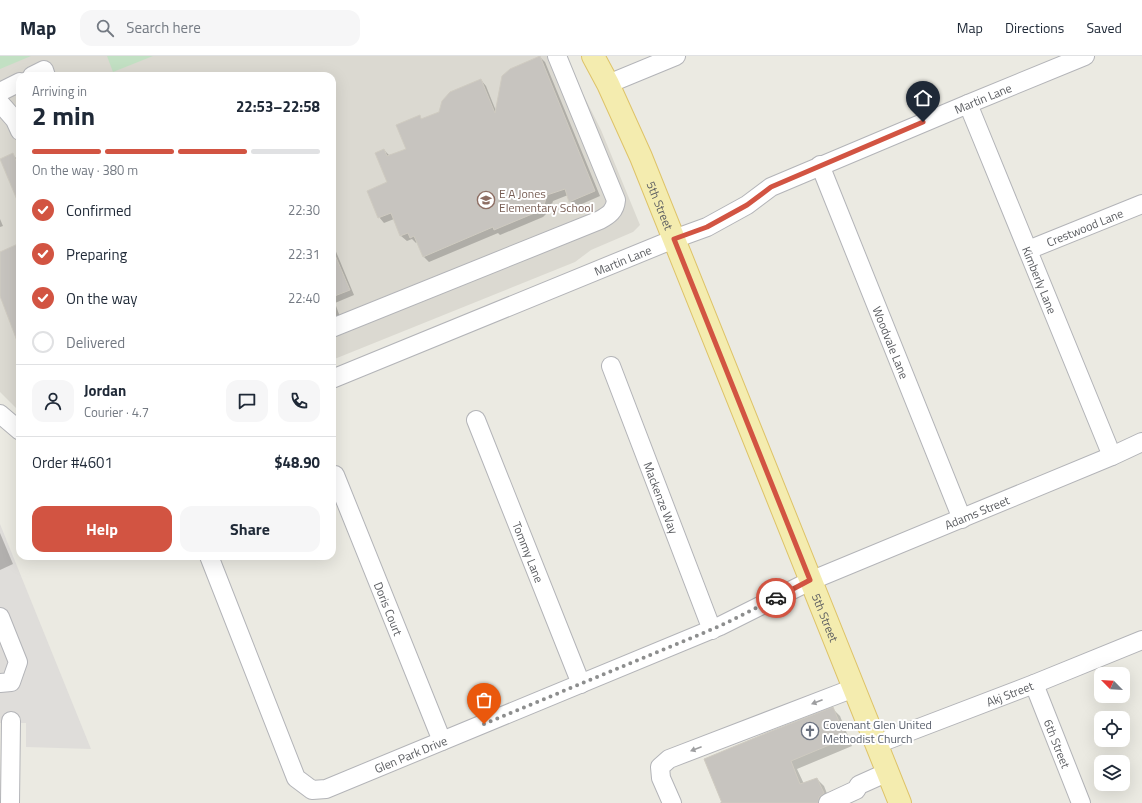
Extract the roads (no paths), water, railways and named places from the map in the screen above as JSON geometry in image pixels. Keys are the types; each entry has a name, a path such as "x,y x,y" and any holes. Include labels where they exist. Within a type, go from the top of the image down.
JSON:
{"main road":[{"name":"5th Street","path":"593,56 608,84 641,157 900,803"}],"street":[{"path":"336,326 600,220 615,209 616,200 558,56"},
{"path":"608,84 676,56"},
{"name":"Martin Lane","path":"336,377 674,239 707,227 747,205 771,187 820,165 1085,56"},
{"path":"0,92 16,84"},
{"path":"0,104 16,122"},
{"name":"Kimberly Lane","path":"968,104 1112,456"},
{"name":"Woodvale Lane","path":"820,165 962,519"},
{"name":"Crestwood Lane","path":"1028,250 1142,204"},
{"name":"Mackenze Way","path":"611,366 712,630"},
{"path":"0,414 16,428"},
{"name":"Tommy Lane","path":"476,420 581,684"},
{"name":"Adams Street","path":"810,580 962,519 1142,442"},
{"name":"Doris Court","path":"336,477 442,742"},
{"name":"Glen Park Drive","path":"211,560 296,778 312,790 326,789 712,630 810,580"},
{"path":"0,617 18,662 11,682 0,683"},
{"name":"Akj Street","path":"877,744 1034,684 1142,640"},
{"name":"6th Street","path":"1034,684 1081,803"},
{"path":"672,803 661,778 660,767 669,759 854,688"},
{"path":"10,803 11,721"},
{"path":"828,803 856,790 859,785 888,772"}],"place":[{"name":"E A Jones Elementary School","path":"486,200"},
{"name":"Covenant Glen United Methodist Church","path":"810,731"}]}
